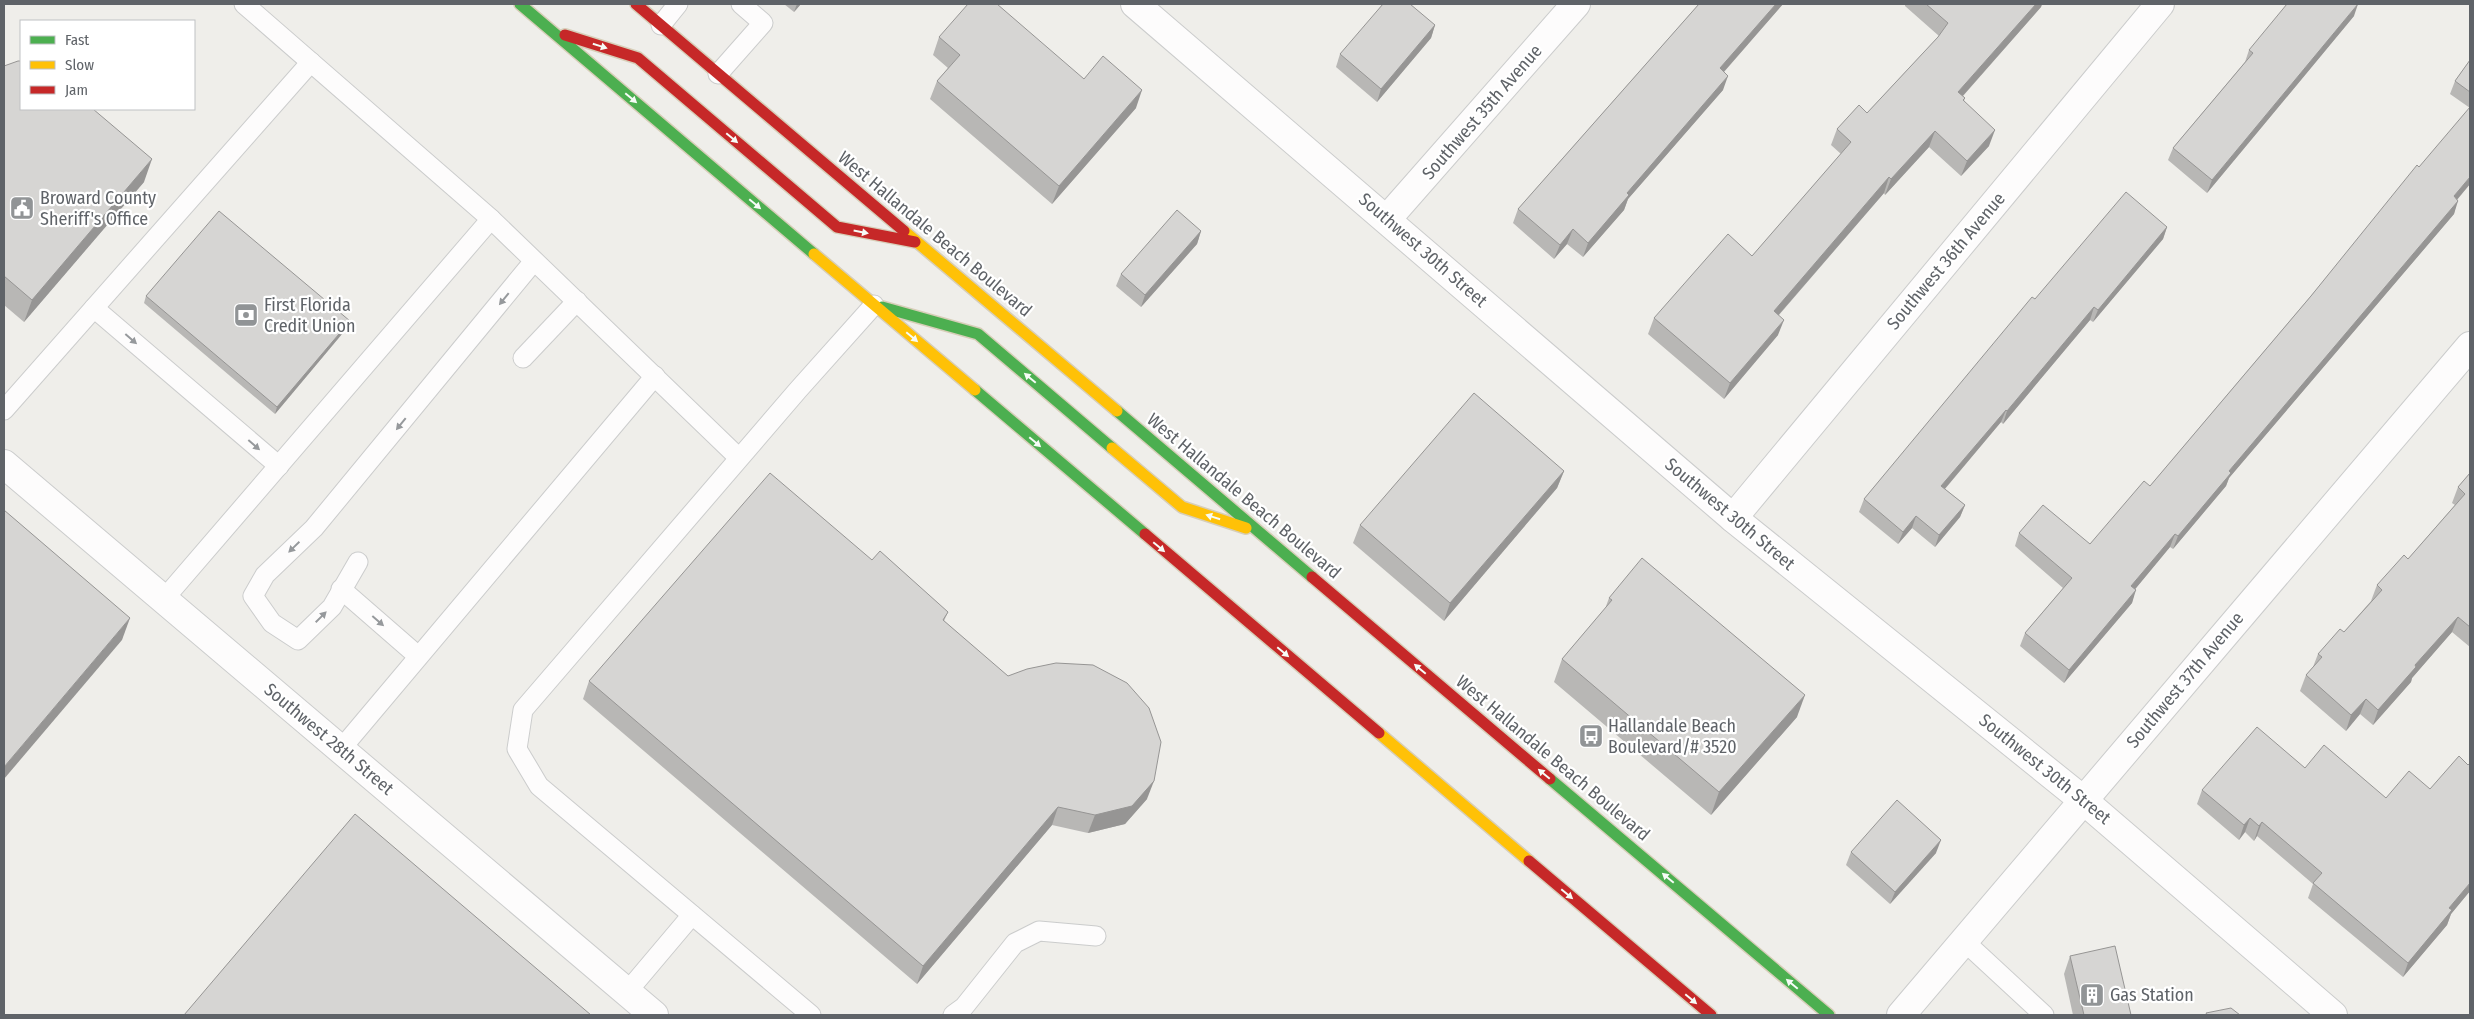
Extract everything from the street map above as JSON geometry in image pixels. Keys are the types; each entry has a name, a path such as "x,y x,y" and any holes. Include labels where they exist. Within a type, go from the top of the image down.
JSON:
{"main road":[{"path":"520,4 1711,1015"},
{"name":"West Hallandale Beach Boulevard","path":"636,4 1829,1015"},
{"path":"554,32 638,58 837,227 918,243"},
{"path":"874,305 978,334 1182,507 1260,532"}],"street":[{"name":"Southwest 30th Street","path":"1135,4 1733,518 2084,800 2333,1015"},
{"name":"Southwest 35th Avenue","path":"1387,220 1576,4"},
{"name":"Southwest 36th Avenue","path":"1733,518 2160,4"},
{"name":"Southwest 37th Avenue","path":"1901,1015 2470,346"},
{"name":"Southwest 28th Street","path":"4,464 654,1015"}],"lane":[{"path":"244,4 492,220 739,458"},
{"path":"661,25 678,4"},
{"path":"718,74 763,23 741,4"},
{"path":"4,410 311,62"},
{"path":"164,599 492,220"},
{"path":"358,562 332,607 298,640 272,622 253,596 265,575 314,528 534,261"},
{"path":"523,358 577,301"},
{"path":"811,1015 539,786 517,749 523,710 739,458 874,305"},
{"path":"94,308 279,466"},
{"path":"341,749 655,376"},
{"path":"341,589 418,656"},
{"path":"627,992 692,915"},
{"path":"953,1015 964,1007 1015,943 1039,931 1096,936"},
{"path":"1964,941 2044,1015"}],"building":[{"path":"968,4 997,4 1084,79 1103,56 1142,90 1059,186 937,81 960,55 939,37"},
{"path":"1383,4 1410,4 1435,25 1381,89 1340,54"},
{"path":"1699,4 1776,4 1720,68 1728,76 1627,193 1629,195 1588,243 1573,229 1560,245 1518,209"},
{"path":"1926,4 2036,4 1958,92 1965,98 1963,100 1995,130 1967,161 1935,131 1891,179 1889,177 1774,311 1784,320 1730,383 1654,318 1728,234 1752,256 1851,142 1837,129 1859,105 1867,113 1938,37 1948,23"},
{"path":"2287,4 2358,4 2212,180 2173,148 2253,53 2249,50"},
{"path":"2470,60 2470,92 2455,81"},
{"path":"20,61 20,110 94,110 152,159 32,300 4,276 4,66"},
{"path":"2470,107 2470,177 2454,196 2458,201 2229,471 2231,473 2178,536 2175,534 2131,586 2136,590 2069,670 2025,633 2072,578 2019,533 2043,505 2090,544 2144,481 2150,486 2311,296 2417,165 2419,167"},
{"path":"2126,192 2167,227 2098,310 2094,307 1941,486 1965,505 1939,535 1916,516 1903,532 1864,499 2032,297 2035,299"},
{"path":"1177,210 1201,231 1145,295 1121,274"},
{"name":"First Florida Credit Union","path":"219,211 350,321 277,407 146,296"},
{"path":"1474,393 1564,471 1450,603 1360,525"},
{"path":"770,473 872,560 880,551 948,612 943,620 1008,676 1027,669 1056,663 1093,665 1127,683 1149,708 1161,742 1154,781 1132,806 1095,815 1058,807 923,966 589,681"},
{"path":"2470,473 2470,627 2458,617 2378,710 2366,699 2351,715 2306,675 2322,657 2318,654 2340,629 2344,632 2382,590 2377,585 2404,555 2408,559 2465,494 2458,487"},
{"path":"4,510 130,618 4,767"},
{"path":"1642,558 1805,695 1719,792 1562,659 1612,600 1609,598"},
{"path":"2257,727 2305,768 2324,745 2386,798 2409,771 2430,789 2459,756 2468,765 2470,763 2470,883 2449,908 2452,910 2408,963 2313,883 2322,873 2262,822 2259,826 2250,818 2244,825 2202,790"},
{"path":"1897,800 1941,840 1895,892 1851,852"},
{"path":"355,814 591,1015 184,1015"},
{"path":"2115,946 2131,1015 2084,1015 2070,956"},
{"path":"2231,1008 2240,1015 2207,1015 2206,1013"}],"traffic: fast":[{"path":"520,4 814,254"},
{"path":"882,307 978,334 1112,448"},
{"path":"975,390 1145,534"},
{"path":"1117,411 1312,577"},
{"path":"1550,779 1829,1015"}],"traffic: slow":[{"path":"904,231 1117,411"},
{"path":"814,254 975,390"},
{"path":"1112,448 1182,507 1246,528"},
{"path":"1379,733 1529,861"}],"traffic: jam":[{"path":"636,4 904,231"},
{"path":"565,35 638,58 837,227 915,242"},
{"path":"1145,534 1379,733"},
{"path":"1312,577 1550,779"},
{"path":"1529,861 1711,1015"}],"place":[{"name":"Broward County Sheriff's Office","path":"22,208"},
{"name":"First Florida Credit Union","path":"246,315"},
{"name":"Hallandale Beach Boulevard/# 3520","path":"1591,736"},
{"name":"Gas Station","path":"2092,995"}]}
